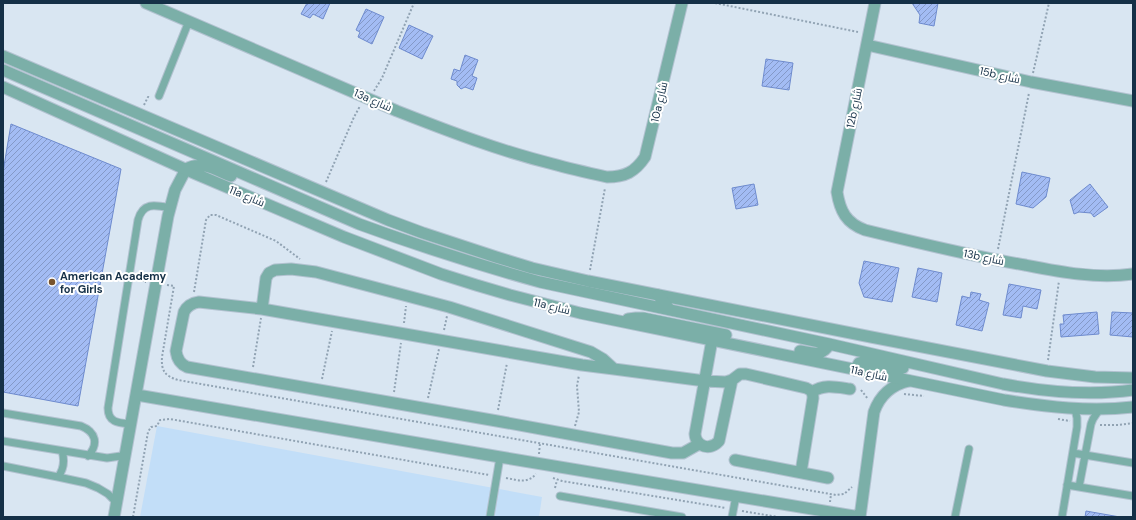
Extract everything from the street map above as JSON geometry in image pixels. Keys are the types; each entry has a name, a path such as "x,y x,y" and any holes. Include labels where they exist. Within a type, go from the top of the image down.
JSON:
{"street":[{"name":"13a شارع","path":"146,3 397,111 436,126 553,164 607,177"},
{"name":"12b شارع","path":"843,213 837,192 875,3"},
{"name":"10a شارع","path":"607,177 625,175 633,171 640,165 645,157 680,4"},
{"name":"15b شارع","path":"867,45 1031,82 1133,101"},
{"path":"3,56 395,222 459,246 532,268 588,281 1046,371 1095,378 1133,378"},
{"name":"11a شارع","path":"3,70 359,224 449,255 540,282 829,344 1003,384 1044,391 1077,393 1102,393 1133,390"},
{"name":"11a شارع","path":"3,87 186,169 344,237 441,274 538,303 1004,400 1075,409 1099,410 1133,408"},
{"path":"114,517 170,208 175,190 186,169 190,166 200,165 246,181 260,181"},
{"name":"13b شارع","path":"843,213 849,221 857,227 865,230 996,260 1061,272 1099,276 1133,274"},
{"path":"262,309 266,278 269,272 282,269 310,271 449,307 591,352 603,359 614,369"},
{"path":"658,295 670,310"},
{"path":"699,444 683,453 672,453 426,408 187,367 179,361 176,356 184,312 188,306 199,302 262,309 582,365 726,382 732,380 740,374 746,374 806,388 812,392 813,398 801,472"},
{"path":"621,321 643,318 814,354 822,352 829,344"},
{"path":"712,340 695,434 695,438 699,444 703,446 712,447 719,441 732,380"},
{"path":"855,370 859,363 866,361 902,368 936,368"},
{"path":"137,395 860,517 874,412 880,399 890,389 896,385 909,381"},
{"path":"812,392 828,386 854,387"},
{"path":"734,460 828,478"}],"lane":[{"path":"159,96 189,21"},
{"path":"131,424 114,421 110,418 108,408 140,215 150,206 155,205 170,208"},
{"path":"1062,517 1077,422 1075,409"},
{"path":"1079,487 1091,424 1099,410"},
{"path":"3,413 81,426 87,429 92,433 94,439 92,451 88,456"},
{"path":"3,441 88,456 107,458 126,454"},
{"path":"955,517 969,449"},
{"path":"58,477 64,462 62,451"},
{"path":"1072,453 1133,463"},
{"path":"490,517 500,457"},
{"path":"3,466 86,484 98,488 108,494 117,503"},
{"path":"1067,485 1133,496"},
{"path":"560,496 682,517"},
{"path":"733,513 736,496"}],"path":[{"path":"715,3 869,34"},
{"path":"996,260 1031,82 1049,3"},
{"path":"588,281 607,177"},
{"path":"195,303 194,291 206,220 213,214 276,241 304,262 310,271"},
{"path":"1046,371 1061,272"},
{"path":"130,273 144,274 143,282 174,286 162,357 162,365 170,378 836,495 844,494 854,485"},
{"path":"392,403 408,297"},
{"path":"426,408 449,307"},
{"path":"251,378 262,309"},
{"path":"320,390 334,322"},
{"path":"496,421 509,352"},
{"path":"573,435 579,412 577,386 582,365"},
{"path":"854,387 868,399 867,405"},
{"path":"133,517 148,432 151,428 157,426 160,420 165,419 526,481 536,474 542,473"},
{"path":"552,476 562,482 733,513 778,517"}],"shaded area":[{"path":"157,426 542,497 539,517 140,517"}],"building":[{"path":"307,3 330,3 323,19 313,14 310,18 301,14"},
{"path":"912,3 938,3 934,26 919,23 920,15"},
{"path":"366,9 384,17 372,44 358,37 360,32 356,30"},
{"path":"409,25 433,36 422,59 399,48"},
{"path":"465,55 478,60 472,76 477,78 473,90 465,87 461,89 457,85 457,81 451,79 454,69 460,71"},
{"path":"766,59 793,63 789,90 762,86"},
{"name":"American Academy for Girls","path":"11,124 121,169 78,406 3,392 3,172"},
{"path":"1022,172 1050,178 1046,197 1033,208 1016,204"},
{"path":"754,184 758,205 736,209 732,188"},
{"path":"1090,184 1108,207 1094,217 1091,213 1079,212 1074,214 1070,200"},
{"path":"864,261 899,268 892,302 864,297 859,283"},
{"path":"918,268 942,273 937,302 912,297"},
{"path":"1009,284 1041,290 1037,309 1023,306 1021,318 1003,315"},
{"path":"971,292 981,294 979,300 989,303 982,331 956,325 962,296 970,298"},
{"path":"1097,312 1099,334 1061,337 1060,324 1064,324 1063,315"},
{"path":"1112,312 1133,313 1133,337 1110,335"},
{"path":"1086,511 1120,517 1085,517"}],"place":[{"name":"American Academy for Girls","path":"52,282"}]}
